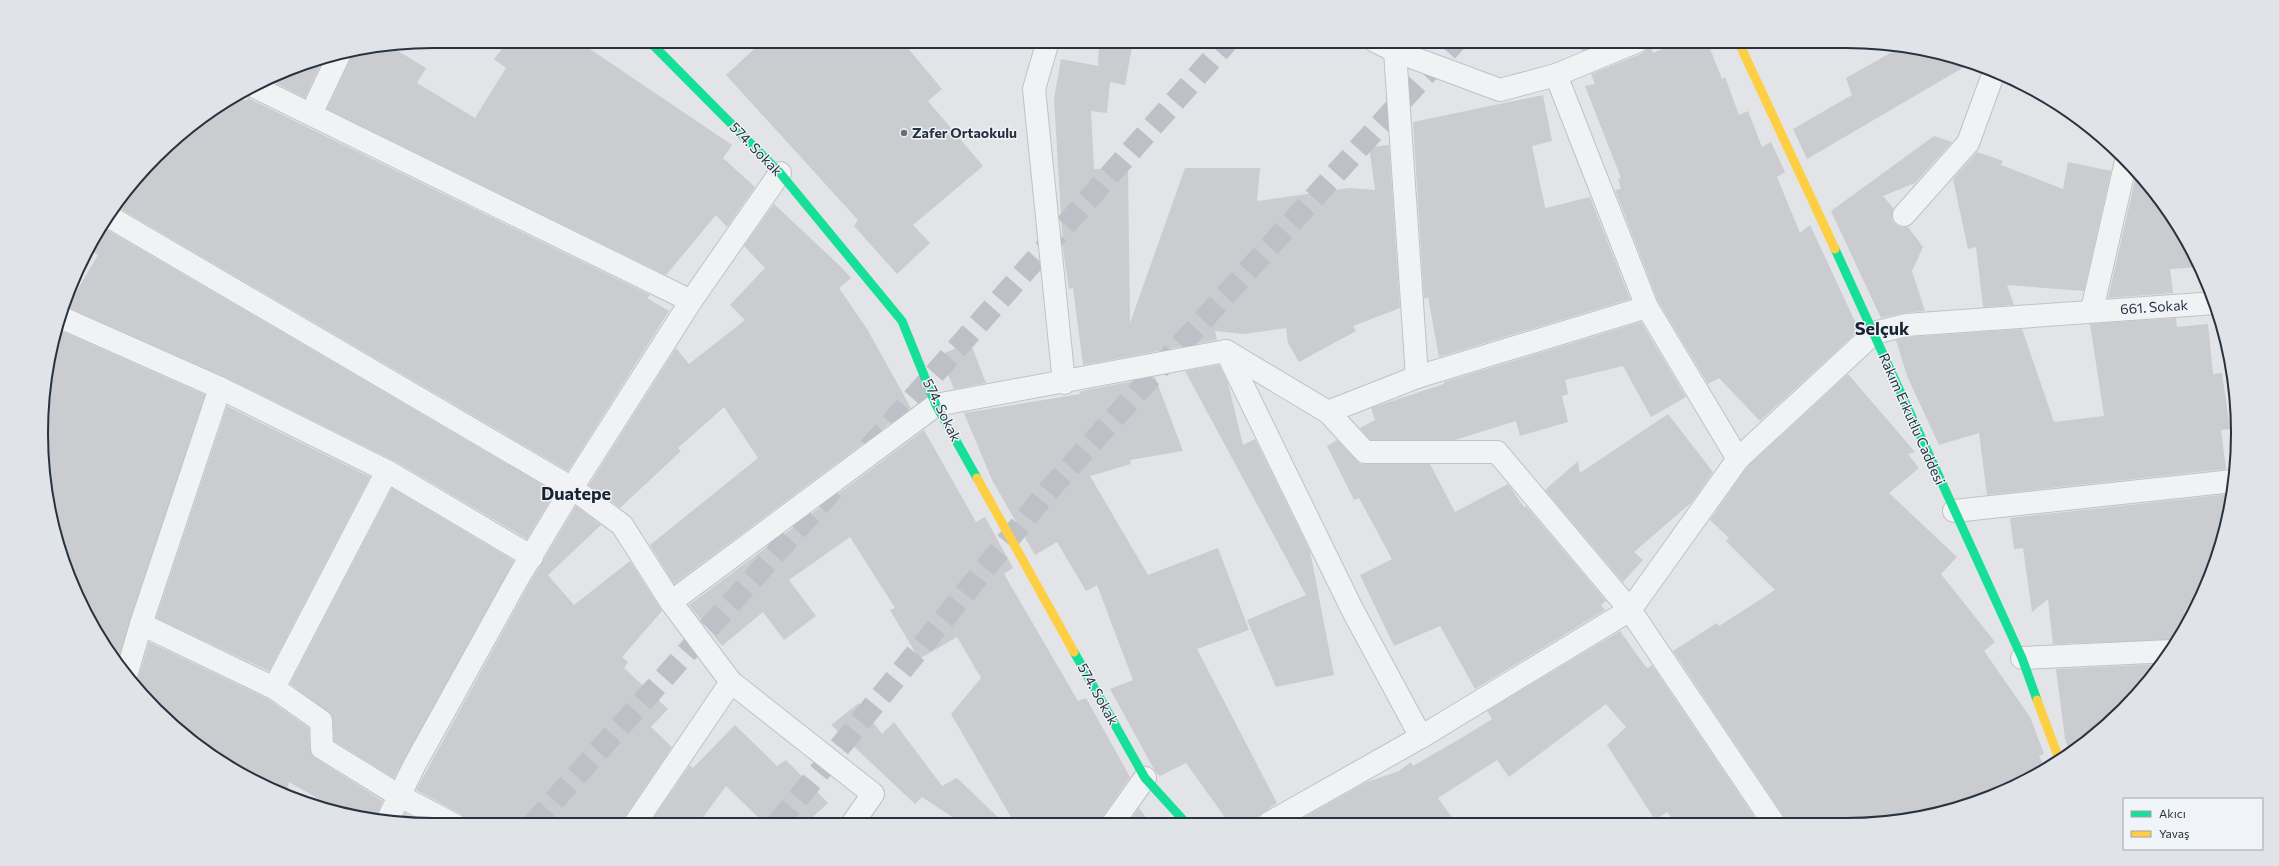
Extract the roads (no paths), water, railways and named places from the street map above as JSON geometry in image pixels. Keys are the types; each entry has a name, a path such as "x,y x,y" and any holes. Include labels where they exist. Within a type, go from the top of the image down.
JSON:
{"street":[{"name":"574. Sokak","path":"657,48 780,173 902,322 936,405 1145,778 1181,818"},
{"path":"1046,48 1034,89 1064,382"},
{"path":"1389,48 1500,90 1556,75 1621,48"},
{"name":"Rakım Erkutlu Caddesi","path":"1741,48 1874,333 2022,658 2057,755"},
{"path":"1395,51 1417,377"},
{"path":"311,114 337,60"},
{"path":"1556,75 1647,307 1738,459"},
{"path":"1904,214 1968,143 1992,77"},
{"path":"260,90 691,301"},
{"path":"2092,310 2124,168"},
{"path":"390,816 398,796 515,585 572,488 691,301 780,173"},
{"path":"113,219 572,488 622,525 671,602 731,682 873,794 856,818"},
{"name":"661. Sokak","path":"1874,333 1906,325 2092,310 2209,303"},
{"path":"1328,412 1417,377 1647,307"},
{"path":"65,319 220,388 387,471 532,557"},
{"path":"1278,818 1421,737 1630,610 1738,459 1874,333"},
{"path":"1226,351 1353,611 1421,737"},
{"path":"671,602 936,405 1226,351 1328,412 1365,452 1496,452 1630,610 1771,818"},
{"path":"128,668 141,624 220,388"},
{"path":"274,688 387,471"},
{"path":"1954,511 2228,482"},
{"path":"141,624 274,688 321,721 322,748 398,796 441,818"},
{"path":"2022,658 2163,651"},
{"path":"638,818 731,682"},
{"path":"1117,818 1145,778"}],"tunnel":[{"path":"869,448 1222,48"},
{"path":"782,818 1048,491 1450,48"},
{"path":"538,818 836,486"}],"place":[{"name":"Zafer Ortaokulu","path":"904,133"}],"district":[{"name":"Selçuk","path":"1882,329"},
{"name":"Duatepe","path":"576,494"}]}
